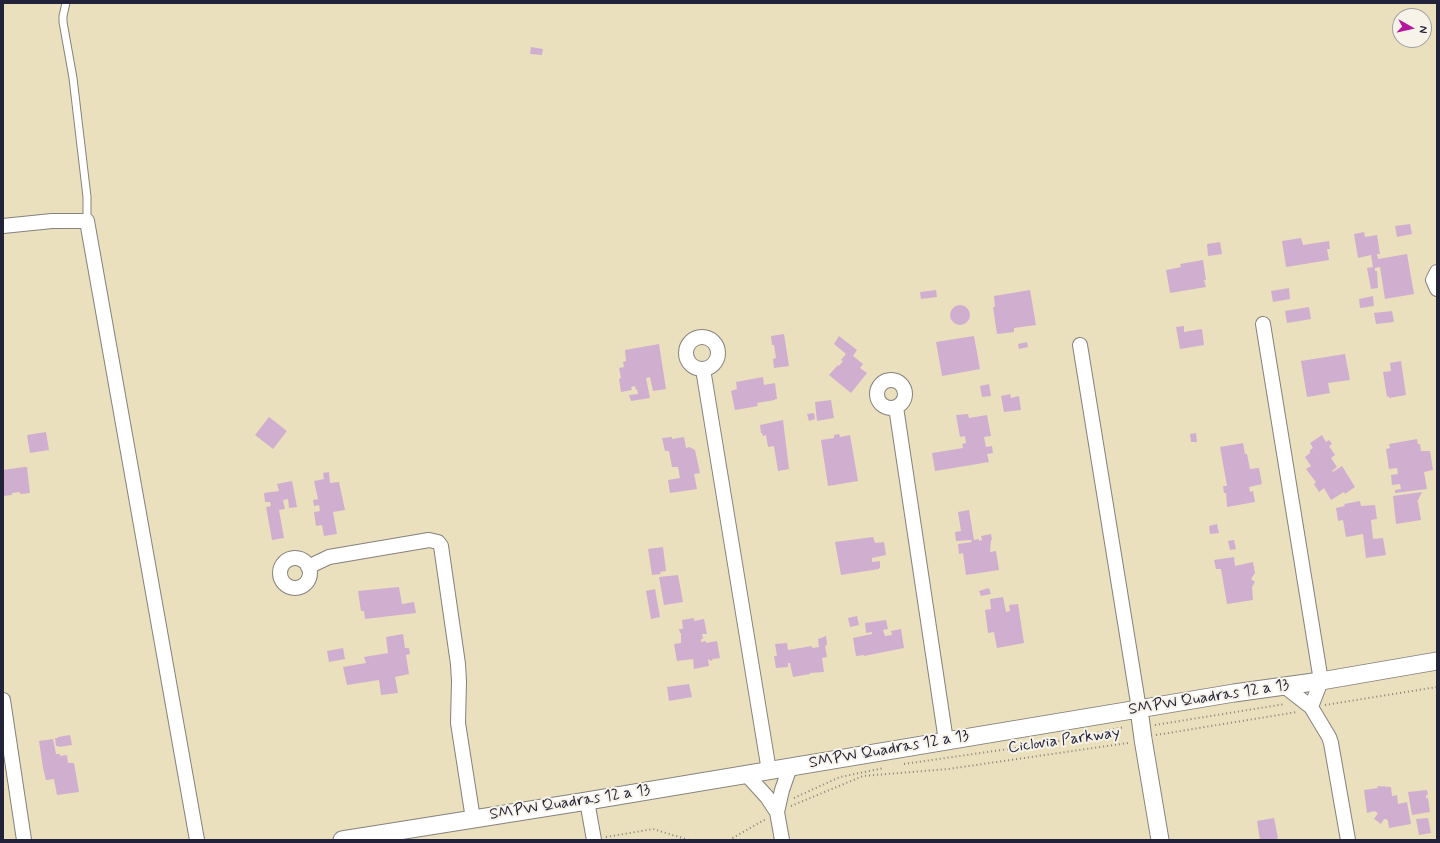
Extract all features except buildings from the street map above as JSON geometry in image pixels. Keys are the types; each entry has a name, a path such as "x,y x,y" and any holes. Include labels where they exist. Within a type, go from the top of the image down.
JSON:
{"street":[{"path":"3,226 52,221 87,221 197,840"},
{"path":"1437,272 1433,280 1437,289"},
{"path":"1263,324 1321,681 1307,704"},
{"path":"1080,345 1160,840"},
{"path":"703,369 769,771"},
{"path":"896,408 946,741"},
{"path":"308,567 329,557 429,540 438,542 441,546 458,664 458,724 473,819"},
{"name":"SMPW Quadras 12 a 13","path":"342,840 747,775 946,741 1140,715 1284,686 1437,661"},
{"path":"1284,686 1307,704 1331,744 1348,840"},
{"path":"3,700 24,840"},
{"path":"782,840 778,809 782,790 790,767"},
{"path":"747,775 778,809"},
{"path":"587,801 594,840"}],"lane":[{"path":"66,3 63,22 73,78 87,197 87,221"}],"path":[{"name":"Ciclovia Parkway","path":"729,840 778,809 863,776 948,769 1097,747 1116,746 1161,734 1293,713 1307,704 1437,687"},
{"path":"898,765 1050,743 1123,728 1140,715 1150,726 1307,704"},
{"path":"778,809 840,777 890,766"},
{"path":"594,840 653,829 689,840"}]}
